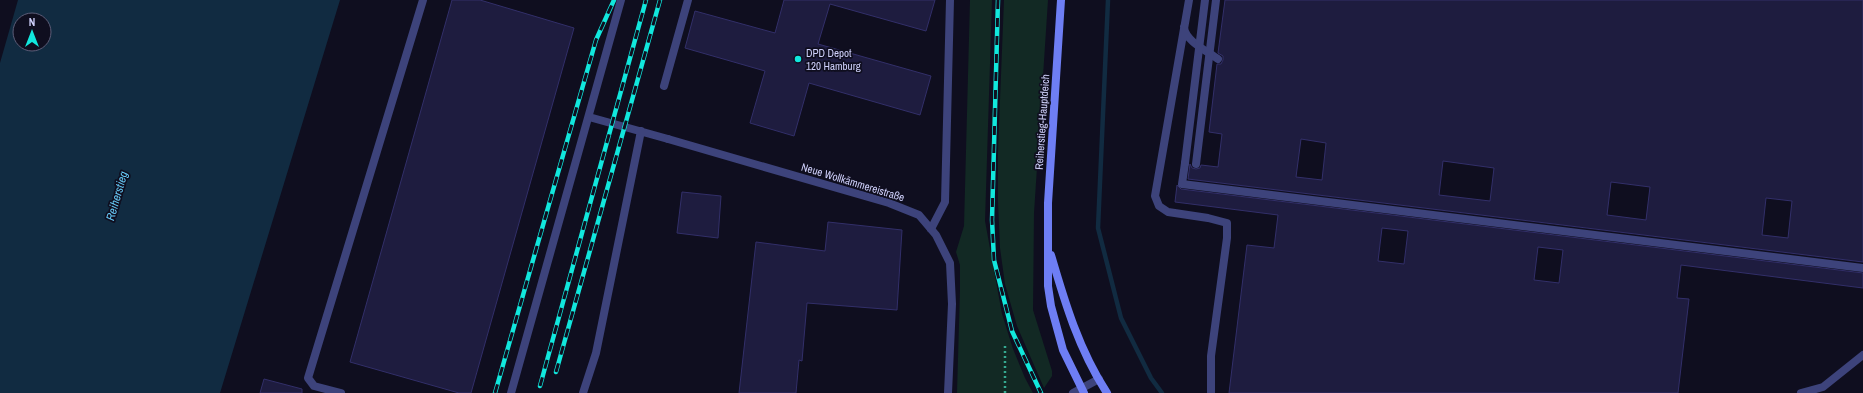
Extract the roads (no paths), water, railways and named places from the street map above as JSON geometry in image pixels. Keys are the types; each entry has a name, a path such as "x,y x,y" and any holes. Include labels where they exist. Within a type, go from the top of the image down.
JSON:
{"main road":[{"name":"Reiherstieg-Hauptdeich","path":"1049,246 1048,202 1061,0"},
{"path":"1049,246 1066,305 1086,354 1098,379 1107,393"},
{"path":"1049,246 1048,286 1050,306 1063,350 1083,391"}],"street":[{"path":"341,393 314,386 308,378 423,0"},
{"path":"512,393 622,0"},
{"path":"664,86 688,0"},
{"path":"931,229 945,202 950,0"},
{"path":"1189,0 1155,196 1159,206 1168,212 1208,218 1227,223 1227,238 1211,356 1212,393"},
{"path":"1205,0 1182,184 1863,268"},
{"path":"1196,164 1216,0"},
{"path":"1184,24 1184,30 1191,39 1218,58"},
{"name":"Neue Wollkämmereistraße","path":"589,117 889,202 919,215 936,235 950,263 952,304 948,393"},
{"path":"583,393 596,353 640,131"},
{"path":"1801,393 1824,387 1863,355"},
{"path":"1073,393 1083,391 1098,379"}],"water":[{"name":"Reiherstieg","path":"18,0 340,0 220,393 0,393 0,63 12,21 12,52 52,52 52,12 15,12"}],"waterway":[{"path":"1108,0 1098,228 1121,318 1151,378 1162,393"}],"railway":[{"path":"495,393 596,40 614,0"},
{"path":"540,386 646,0"},
{"path":"556,372 660,0"},
{"path":"998,0 992,220 994,260 1012,331 1041,393"}],"place":[{"name":"DPD Depot 120 Hamburg","path":"798,59"}]}
